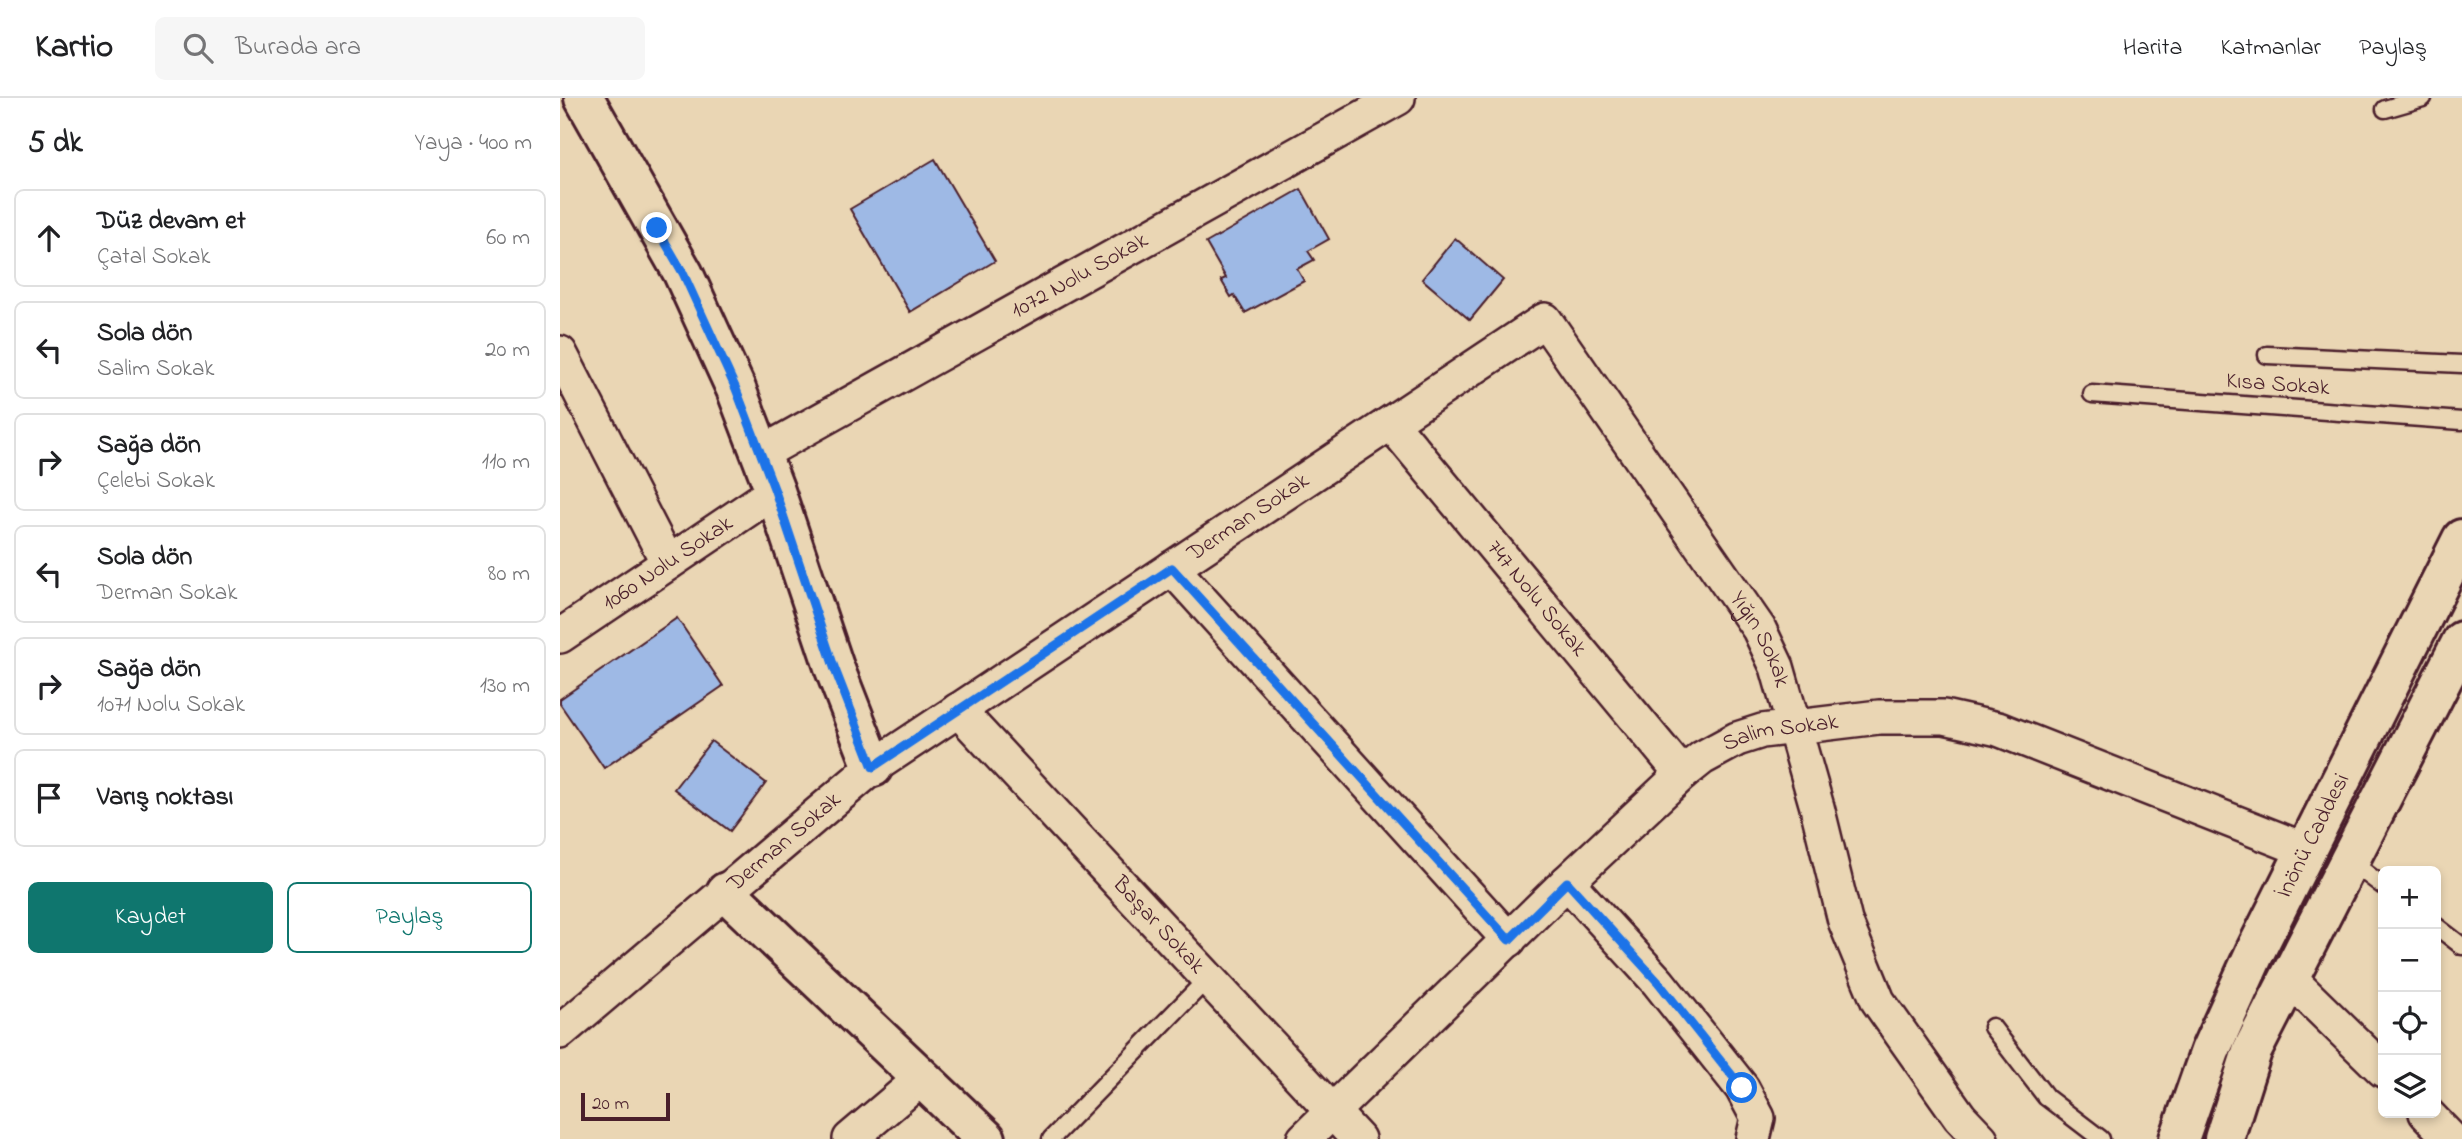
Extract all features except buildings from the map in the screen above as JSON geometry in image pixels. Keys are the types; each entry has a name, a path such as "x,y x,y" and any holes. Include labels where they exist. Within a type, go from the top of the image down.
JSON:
{"main road":[{"path":"583,98 683,273 736,389 775,491 834,667 873,767"},
{"name":"İnönü Caddesi","path":"2179,1139 2210,1051 2255,952 2308,851 2462,538"},
{"name":"İnönü Caddesi","path":"2224,1139 2252,1051 2462,641"},
{"path":"726,892 986,1139"}],"street":[{"name":"1072 Nolu Sokak","path":"760,454 1398,98"},
{"name":"Derman Sokak","path":"560,1032 873,767 1545,320"},
{"name":"Yığın Sokak","path":"1545,320 1759,629 1777,667 1817,807 1845,921 1878,1001 1960,1117 1981,1139"},
{"path":"560,353 668,564"},
{"name":"747 Nolu Sokak","path":"1391,423 1682,775"},
{"name":"1060 Nolu Sokak","path":"560,636 775,491"},
{"path":"1172,568 1509,940"},
{"name":"Başar Sokak","path":"958,710 1358,1139"},
{"name":"Salim Sokak","path":"1304,1139 1567,882 1682,775 1702,758 1737,739 1762,731 1879,717 1944,717 1998,729 2308,851"},
{"path":"1567,882 1658,982 1742,1088 1758,1118 1753,1139"},
{"path":"2288,977 2378,1065"},
{"path":"850,1139 922,1078"},
{"path":"2431,1118 2451,1139"}],"lane":[{"path":"2385,109 2423,98"},
{"path":"2267,355 2462,364"},
{"name":"Kısa Sokak","path":"2092,394 2462,421"},
{"path":"2350,861 2378,882"},
{"path":"2440,929 2462,946"},
{"path":"1051,1139 1208,978"},
{"path":"1993,1027 2046,1097 2101,1139"}],"route":[{"path":"657,228 683,273 736,389 775,491 834,667 873,767 1172,568 1509,940 1567,882 1658,982 1742,1088"}]}
